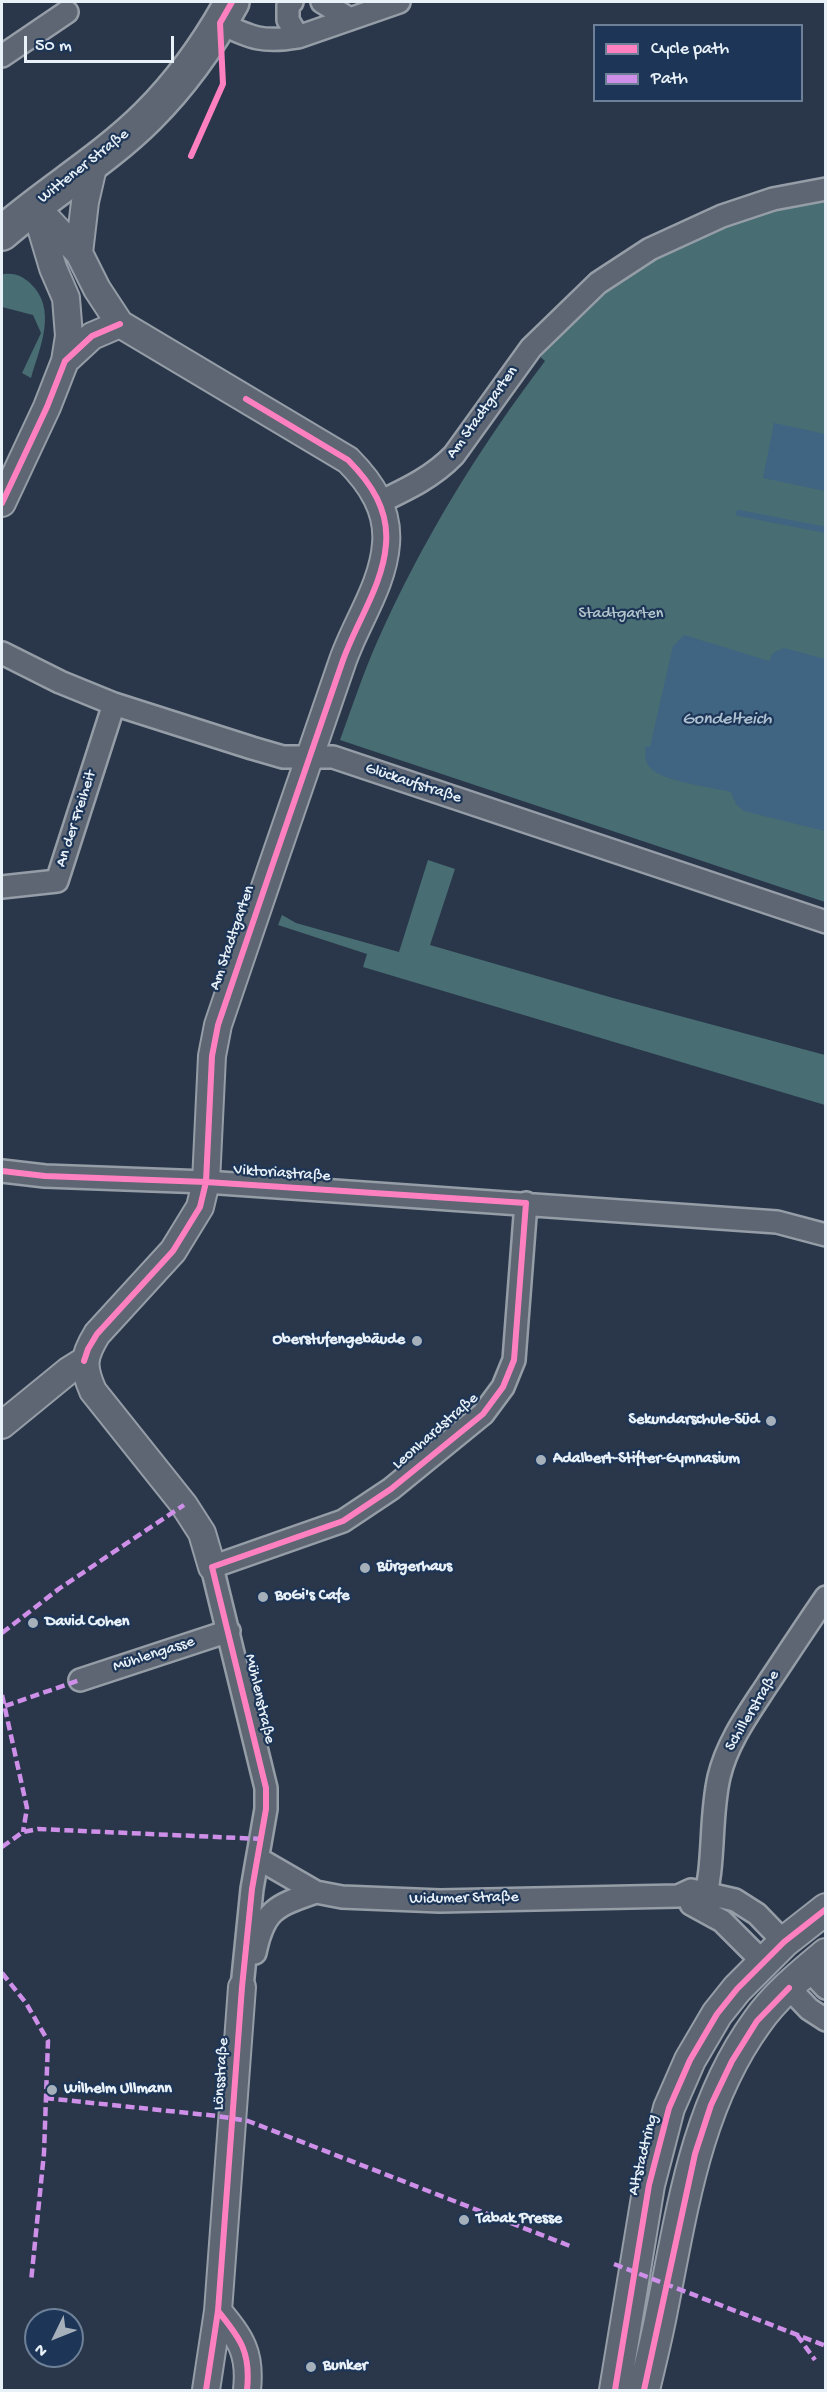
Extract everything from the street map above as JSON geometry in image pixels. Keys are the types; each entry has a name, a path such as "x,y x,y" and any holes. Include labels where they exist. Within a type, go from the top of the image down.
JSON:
{"main road":[{"name":"Wittener Straße","path":"34,205 94,162 148,116 176,84 226,12"},
{"path":"2,215 34,205"},
{"path":"2,233 34,205"},
{"name":"Altstadtring","path":"615,2391 649,2185 669,2108 703,2037 737,1989 773,1952 825,1908"},
{"path":"644,2391 693,2165 711,2105 732,2061 757,2021 812,1975 773,1952"}],"street":[{"path":"292,2 288,5 288,20 298,37"},
{"path":"322,2 350,19"},
{"path":"226,12 245,35 265,40 298,37 399,2"},
{"path":"2,56 67,12"},
{"path":"79,253 85,202 94,162"},
{"name":"Am Stadtgarten","path":"84,1361 97,1334 173,1251 185,1235 200,1207 206,1182 212,1056 218,1025 308,757 346,651 384,560 387,543 380,502 411,487 443,466 454,455 531,348 598,283 650,249 722,216 773,199 825,189"},
{"path":"34,205 79,253 97,289 120,324 348,460 372,487 380,502"},
{"name":"Wittener Straße","path":"2,503 47,407 65,361 69,336 66,298 53,268 34,205"},
{"name":"Wittener Straße","path":"65,361 92,336 120,324"},
{"name":"Glückaufstraße","path":"2,653 60,682 114,704 283,757 333,757 825,922"},
{"name":"An der Freiheit","path":"2,887 57,881 114,704"},
{"name":"Viktoriastraße","path":"2,1172 45,1176 206,1182 777,1221 825,1235"},
{"name":"Leonhardstraße","path":"212,1567 343,1521 391,1489 483,1414 503,1387 514,1360 526,1203"},
{"path":"2,1425 68,1371 84,1361"},
{"name":"Mühlenstraße","path":"84,1361 93,1391 184,1506 202,1533 229,1631 266,1788 266,1809 260,1849"},
{"name":"Schillerstraße","path":"704,1901 713,1813 719,1777 727,1752 745,1718 825,1597"},
{"name":"Mühlengasse","path":"80,1680 229,1631"},
{"name":"Widumer Straße","path":"260,1849 316,1893 342,1897 416,1901 678,1896 691,1890 704,1901 735,1900 757,1914 773,1952"},
{"name":"Lönsstraße","path":"206,2391 218,2311 242,1987 252,1890 260,1849"},
{"name":"Lönsstraße","path":"242,1987 253,1966 259,1936 266,1920 281,1904 316,1893"},
{"path":"704,1901 722,1921 773,1952"},
{"path":"812,1975 810,2009 825,2020"},
{"path":"218,2311 240,2338 245,2349 249,2373 247,2391"}],"green space":[{"name":"Stadtgarten","path":"825,200 825,902 340,740 372,654 394,604 453,496 497,427 545,361 538,355 584,310 616,284 671,250 731,223 762,213"},
{"path":"2,275 21,277 30,283 43,304 44,329 31,378 22,373 41,333 33,315 2,307"},
{"path":"428,860 455,869 430,945 613,998 825,1055 825,1105 363,967 367,954 278,925 282,915 296,923 399,952"}],"water":[{"path":"774,423 825,434 825,491 763,478"},
{"name":"Gondelteich","path":"684,635 769,661 773,653 784,648 825,659 825,831 744,811 736,804 731,792 669,778 660,775 649,766 645,756 646,746 650,747 673,646"}],"waterway":[{"path":"739,513 826,530"}],"marked path":[{"path":"2,1633 60,1588 184,1505"},
{"path":"5,1706 80,1680"},
{"path":"2,1695 27,1808 23,1832"},
{"path":"2,1847 23,1832 38,1829 262,1839"},
{"path":"2,1973 26,2003 48,2041 44,2153 31,2282"},
{"path":"45,2098 248,2121 570,2246"},
{"path":"614,2264 826,2346"},
{"path":"797,2335 815,2360"}],"cycle path":[{"path":"191,156 223,84 220,23 232,2"},
{"path":"2,503 47,407 65,361 92,336 120,324"},
{"path":"84,1361 97,1334 173,1251 200,1207 206,1182 212,1056 218,1025 342,663 374,590 384,560 385,520 377,498 364,478 348,460 246,399"},
{"path":"2,1171 45,1176 206,1182 526,1203 514,1360 503,1387 483,1414 391,1489 343,1521 212,1567 266,1788 266,1809 252,1889 242,1987 218,2311 206,2390"},
{"path":"615,2390 649,2185 669,2108 690,2060 717,2014 737,1989 784,1942 826,1909"},
{"path":"644,2390 695,2154 711,2105 732,2061 757,2021 789,1988"},
{"path":"218,2311 243,2347 247,2366 247,2390"}],"place":[{"name":"Oberstufengebäude","path":"417,1341"},
{"name":"Sekundarschule-Süd","path":"771,1421"},
{"name":"Adalbert-Stifter-Gymnasium","path":"541,1460"},
{"name":"Bürgerhaus","path":"365,1568"},
{"name":"BoGi's Cafe","path":"263,1597"},
{"name":"David Cohen","path":"33,1623"},
{"name":"Wilhelm Ullmann","path":"52,2090"},
{"name":"Tabak Presse","path":"464,2220"},
{"name":"Bunker","path":"311,2367"}]}
